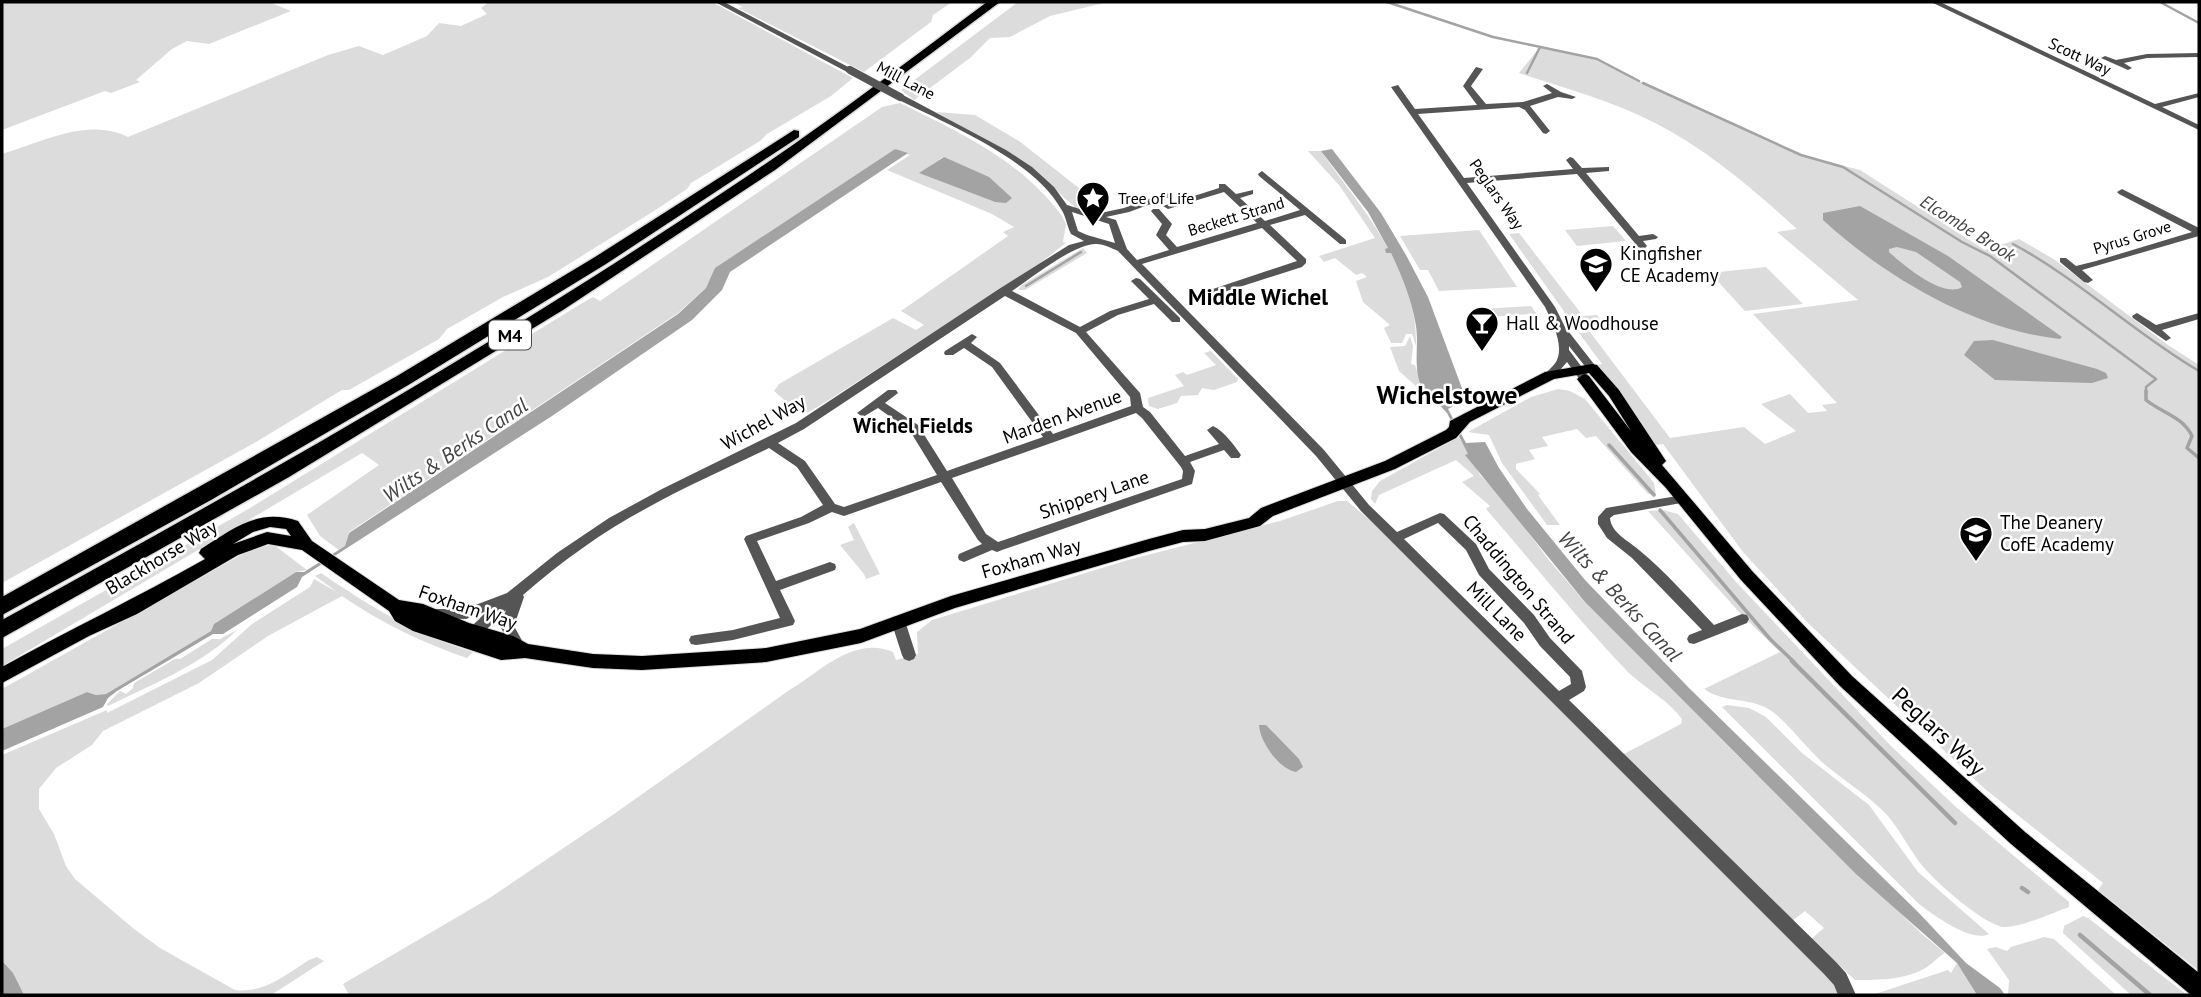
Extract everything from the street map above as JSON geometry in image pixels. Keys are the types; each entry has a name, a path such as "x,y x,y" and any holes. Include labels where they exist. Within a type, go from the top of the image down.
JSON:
{"highway":[{"name":"M4","path":"2,607 250,470 591,268 810,123 975,2"},
{"name":"M4","path":"2,630 247,492 453,371 606,276 813,137 901,74 994,2"}],"main road":[{"name":"Foxham Way","path":"1527,388 1588,373"},
{"name":"Foxham Way","path":"395,606 416,609 501,653 521,649 613,663 801,650 861,636 895,622 1183,536 1205,535 1254,522 1266,512 1370,470 1390,465 1550,375 1588,373"},
{"name":"Peglars Way","path":"1588,373 1636,448 1678,491 1771,603 1879,713 2039,856 2199,987"},
{"name":"Foxham Way","path":"262,522 278,519 292,525 306,545 395,606 401,616 413,624 469,638"},
{"name":"Blackhorse Way","path":"83,631 122,603 262,522"},
{"name":"Foxham Way","path":"251,543 272,538 306,545"},
{"name":"Blackhorse Way","path":"2,676 251,543"}],"street":[{"name":"Mill Lane","path":"719,2 1010,157 1038,177 1066,207 1074,229 1082,238 1097,240 1122,250 1283,415 1344,481 1365,508 1830,968 1840,979 1847,995"},
{"name":"Scott Way","path":"1926,2 1949,10"},
{"name":"Scott Way","path":"1935,2 2199,128"},
{"path":"2008,37 2027,34"},
{"path":"2118,62 2147,56 2199,55"},
{"path":"2105,58 2128,68"},
{"path":"1479,69 1467,86 1482,105"},
{"path":"1547,86 1558,94 1572,97"},
{"name":"Peglars Way","path":"1395,87 1550,307 1588,373"},
{"path":"1413,112 1482,105 1523,105 1558,94"},
{"path":"2154,107 2199,95"},
{"path":"1523,105 1546,131"},
{"path":"1426,147 1437,146"},
{"path":"1570,160 1610,204 1639,243 1653,237"},
{"path":"1462,181 1606,169"},
{"name":"Beckett Strand","path":"1262,174 1343,242"},
{"path":"1072,247 1074,229 1093,216 1223,188 1302,257 1302,262 1196,298"},
{"path":"1234,197 1250,192"},
{"path":"2122,192 2199,233"},
{"name":"Mill Lane","path":"1066,207 1107,219 1115,228 1122,250"},
{"path":"1097,240 1108,237 1126,210"},
{"name":"Beckett Strand","path":"1156,211 1167,224 1161,235 1175,251"},
{"name":"Beckett Strand","path":"1136,263 1307,211"},
{"path":"1478,223 1491,222"},
{"name":"Pyrus Grove","path":"2074,269 2199,233"},
{"name":"Wichel Way","path":"469,638 518,593 577,547 632,511 770,443 826,410 1072,247 1097,240"},
{"name":"Pyrus Grove","path":"2063,260 2088,280"},
{"path":"1136,281 1176,320"},
{"name":"Marden Avenue","path":"831,507 844,512 850,511 1137,408 1136,396 1080,331 1003,292"},
{"path":"1080,331 1114,313 1155,301"},
{"path":"2137,316 2166,338"},
{"path":"2154,329 2199,316"},
{"name":"Peglars Way","path":"1560,328 1564,350 1588,373"},
{"path":"949,353 968,340 996,365 1051,439"},
{"path":"1550,375 1562,360 1564,350"},
{"path":"863,413 892,393"},
{"path":"878,403 914,428 982,537 991,545"},
{"path":"1137,408 1146,415 1182,461 1231,450 1213,430"},
{"path":"696,640 733,635 788,621 750,539 805,520 831,507 801,464 770,443"},
{"name":"Shippery Lane","path":"964,557 991,545 1004,546 1182,484 1190,477 1182,461"},
{"path":"1678,491 1612,510 1606,513 1603,520 1611,535 1637,555 1712,632"},
{"name":"Chaddington Strand","path":"1395,538 1440,517 1467,543 1484,572 1577,675 1578,687 1558,699"},
{"path":"773,587 830,567"},
{"path":"427,614 466,614 518,593"},
{"path":"518,593 507,623 510,634 521,649"},
{"path":"1694,639 1742,619"},
{"path":"895,622 909,655"}],"shaded area":[{"path":"2,2 269,2 291,11 209,44 187,41 172,49 136,80 140,82 111,93 105,91 2,130"},
{"path":"489,2 714,3 853,78 831,96 767,134 691,183 687,189 654,211 548,277 503,297 447,329 439,339 349,390 342,390 256,442 2,583 2,154 81,130 113,131 128,137 328,55 359,46 383,55 427,36 439,23 461,26 487,14 481,8"},
{"path":"732,2 952,2 933,15 931,22 864,72 738,8 743,7"},
{"path":"1018,2 1108,2 1050,16 1010,37 990,38 970,58 914,100 901,90"},
{"name":"The Deanery CofE Academy","path":"1540,47 1604,62 1652,88 1801,155 1860,170 1985,250 2019,239 2055,260 2168,345 2199,365 2199,971 2098,890 2103,883 1985,789 1809,624 1743,552 1663,444 1654,445 1597,365 1602,364 1579,333 1590,332 1670,438 1744,427 1765,444 1796,431 1761,404 1790,394 1808,413 1827,411 1822,405 1837,403 1753,314 1858,300 1777,232 1797,229 1747,185 1694,145 1622,108 1519,73"},
{"path":"900,103 967,137 1009,164 1028,179 1062,216 1066,224 1063,242 1066,243 1040,263 807,413 802,405 790,405 774,391 779,384 893,318 916,330 924,325 901,311 1008,236 1003,232 1014,227 992,214 887,170 910,155 895,149 716,268 706,288 678,313 349,532 345,546 339,550 320,536 307,515 379,465 362,453 2,666 2,649 245,511 579,305 593,297 600,301 882,107","holes":["943,157 995,202 920,173"]},
{"path":"936,112 975,115 1019,141 1098,203 1111,207 1079,211 1027,164"},
{"path":"895,149 908,153 730,272 722,290 692,320 552,416 302,577 297,587 223,634 213,634 117,691 108,698 103,707 2,751 2,729 87,692 106,694 211,631 214,624 296,572 304,572 345,546 349,533 678,314 706,288 715,268"},
{"path":"1332,149 1381,213 1428,297 1466,399 1448,409 1466,443 1485,442 1527,509 1585,580 1689,688 1918,912 1966,963 2000,988 2005,995 1977,995 1957,963 1856,874 1585,602 1465,455 1468,454 1447,413 1432,397 1429,398 1418,388 1421,386 1417,371 1417,334 1406,288 1391,253 1386,253 1385,249 1388,248 1368,212 1321,151"},
{"path":"1308,151 1321,151 1385,242 1408,291 1416,346 1412,334 1406,334 1402,343 1391,343 1384,328 1390,325 1363,302 1356,281 1367,277 1362,273 1356,275 1335,258 1324,262 1319,256 1375,238 1339,185"},
{"path":"944,157 989,177 1012,198 1006,203 995,202 919,173"},
{"path":"1860,206 1948,256 2062,337 2060,339 2028,334 1996,325 1933,298 1847,241 1823,220 1823,213","holes":["1897,247 1916,252 1960,282 1962,287 1954,289 1935,285 1904,265 1889,249"]},
{"path":"1613,226 1626,241 1577,246 1565,230"},
{"path":"1479,230 1517,287 1439,291 1428,270 1420,270 1400,236"},
{"path":"1519,233 1583,316 1597,315 1601,321 1573,324 1509,234"},
{"path":"1083,248 1087,253 1025,290 1018,290 1022,285"},
{"path":"1766,267 1803,304 1745,311 1710,273"},
{"path":"1531,306 1540,318 1532,319 1529,314 1489,317 1485,316 1482,309"},
{"path":"1410,336 1413,346 1411,364 1415,365 1422,386 1418,388 1399,371 1390,347 1405,346"},
{"path":"1993,340 2097,369 2106,373 2108,378 2092,383 1995,380 1964,355 1974,341"},
{"path":"1211,351 1238,379 1237,382 1214,390 1202,388 1198,395 1181,396 1177,403 1158,409 1149,406 1148,398 1184,386 1175,375 1183,372 1187,375 1216,365 1204,353"},
{"path":"1558,389 1570,391 1585,399 1654,483 1656,494 1648,494 1596,436 1586,438 1577,429 1542,437 1548,446 1529,450 1535,459 1516,464 1516,469 1540,494 1538,495 1560,525 1547,525 1502,463 1489,435 1468,432 1531,397"},
{"path":"1459,437 1480,475 1501,496 1548,559 1585,602 1738,756 1945,953 1911,975 1855,980 1811,939 1824,928 1805,911 1792,921 1622,755 1681,724 1682,719 1629,673 1574,612 1486,509 1490,506 1462,482 1474,476 1456,460 1379,495 1375,504 1371,499 1372,491 1380,481"},
{"path":"1338,501 1347,501 1371,521 1830,975 1839,991 1837,995 349,995 343,984 488,899 837,658 864,648 893,652 896,660 918,654 917,632 932,620 1128,560 1280,521"},
{"path":"1663,510 1678,514 1737,583 1891,746 1957,808 2069,902 2069,907 2013,926 1999,926 1990,922 1951,894 1927,871 1880,808 1822,762 1773,712 1756,704 1712,694 1704,689 1780,652 1740,613 1648,511"},
{"path":"854,523 880,574 866,579 840,545 854,540 848,527"},
{"path":"274,545 307,570 296,572 214,624 211,631 106,694 87,692 2,729 2,689 239,556 263,546"},
{"path":"321,573 412,628 473,652 467,658 434,646 387,624 342,596 268,636 199,683 103,731 92,745 56,768 39,789 39,809 75,879 160,948 235,990 265,986 317,957 324,961 271,995 2,995 2,755 107,710 107,713 212,660 252,624 310,587 314,579 337,592 315,576"},
{"path":"237,630 192,664 108,706 120,691 126,694 133,688 134,683 175,659 180,659 212,639 220,639"},
{"path":"1727,705 1749,708 1766,717 1802,753 1869,805 1918,872 1989,934 1973,935 1963,931 1919,904 1722,707"},
{"path":"1259,725 1266,725 1299,759 1303,767 1296,772 1283,766 1263,739"},
{"path":"2083,916 2187,995 2131,995 2063,933 2064,926"},
{"path":"2044,937 2054,939 2116,995 2008,995 2009,980 1987,949 1996,947 2007,951 2011,947"},
{"path":"2,961 13,973 24,995 2,995"},
{"path":"1957,963 1977,995 1872,995 1948,970 1951,973"}],"waterway":[{"name":"Elcombe Brook","path":"1387,2 1493,37 1597,59 1639,81"},
{"path":"2160,2 2199,23"},
{"path":"1527,73 1540,47"},
{"name":"Elcombe Brook","path":"1643,83 1801,155 1843,167 1962,242 1990,256 2156,379 2146,387 2146,400 2188,429 2192,436 2187,448 2199,458"},
{"path":"2013,244 2038,258 2199,371"},
{"path":"1026,286 1081,252"},
{"path":"1609,445 1654,495"},
{"path":"1660,510 1770,639 1794,662"},
{"path":"1792,661 1955,823"},
{"path":"2022,888 2028,892"},
{"path":"2080,935 2150,995"}],"place":[{"name":"Tree of Life","path":"1093,228"},
{"name":"Kingfisher CE Academy","path":"1596,294"},
{"name":"Hall & Woodhouse","path":"1482,353"},
{"name":"The Deanery CofE Academy","path":"1976,563"}],"district":[{"name":"Middle Wichel","path":"1258,296"},
{"name":"Wichelstowe","path":"1447,394"},
{"name":"Wichel Fields","path":"913,425"}],"water label":[{"name":"Wilts & Berks Canal","path":"455,450"},
{"name":"Wilts & Berks Canal","path":"1620,596"}]}
